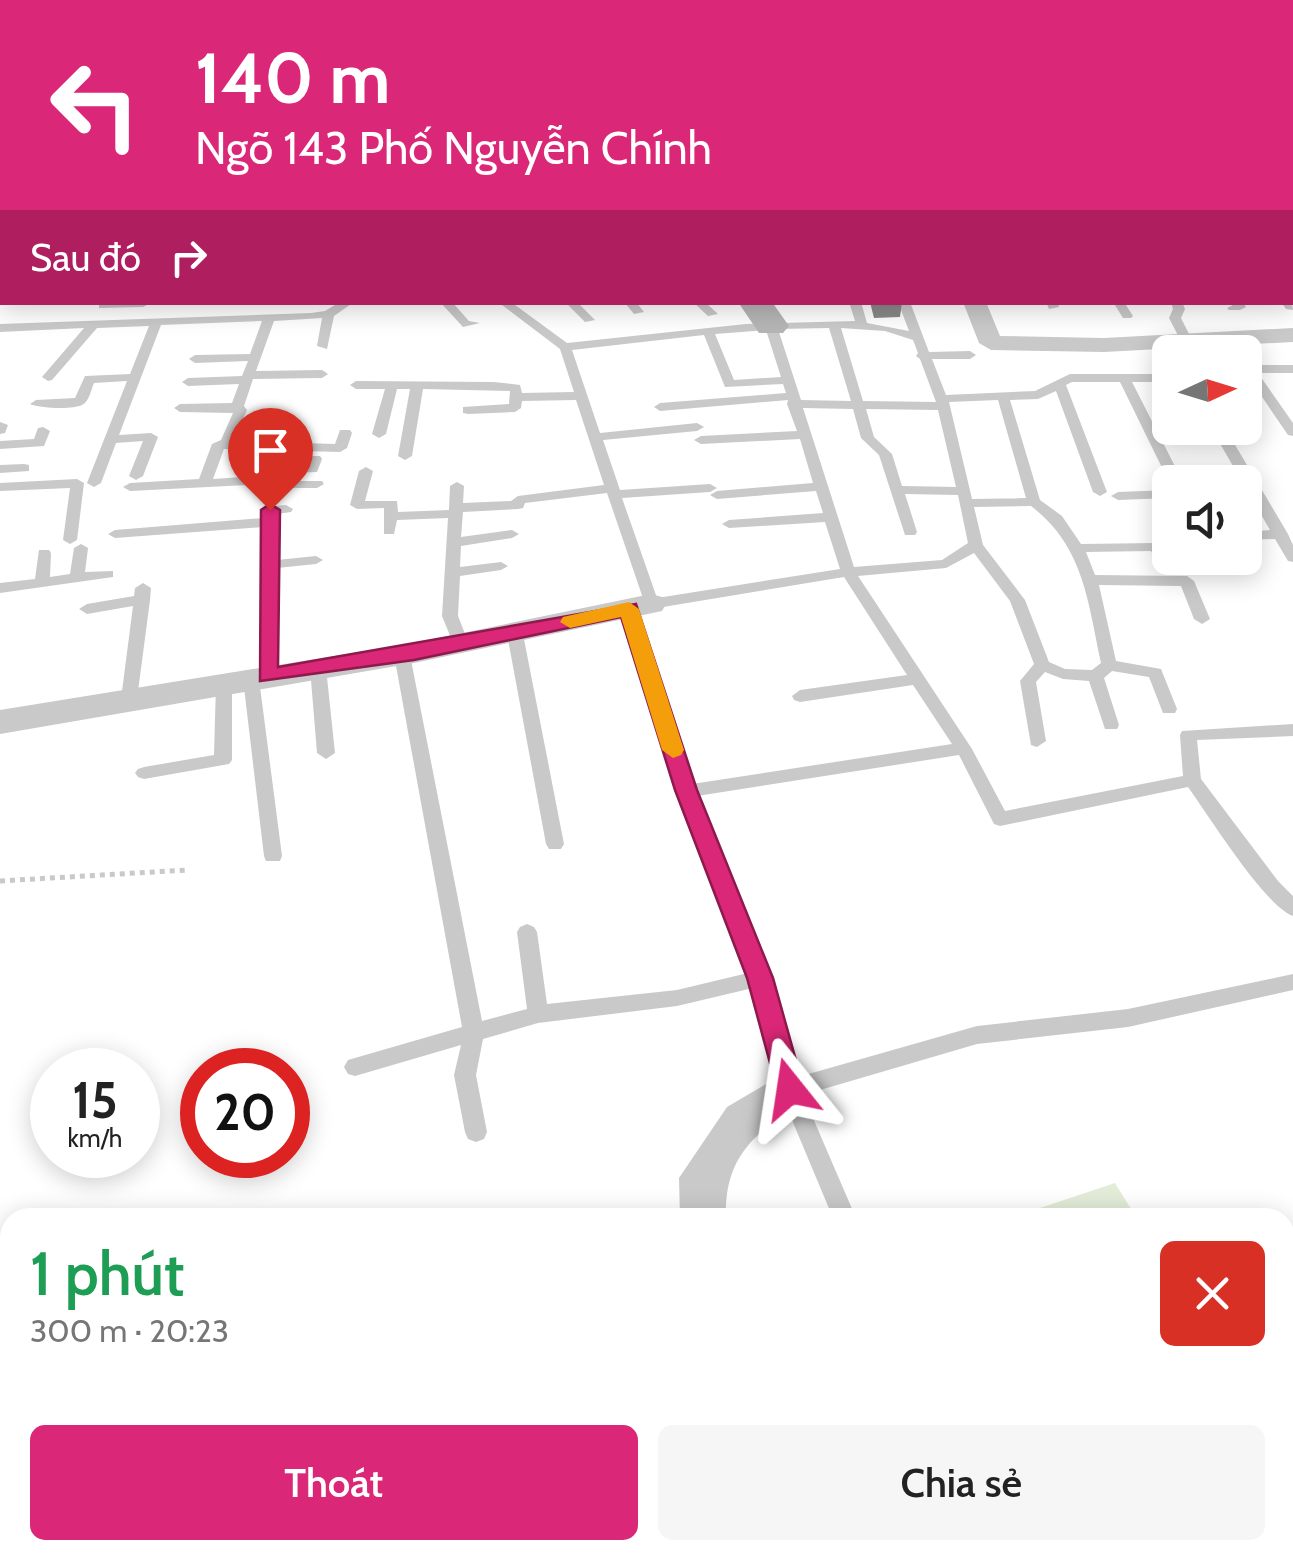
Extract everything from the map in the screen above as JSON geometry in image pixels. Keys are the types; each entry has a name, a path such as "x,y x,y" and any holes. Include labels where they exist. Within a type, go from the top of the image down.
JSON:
{"street":[{"path":"975,305 991,342 1056,347 1152,345"},
{"path":"0,722 402,655 640,606"},
{"path":"703,1208 702,1178 742,1121 790,1089"}],"lane":[{"path":"103,306 116,305"},
{"path":"137,322 142,305"},
{"path":"0,328 269,318 328,314 343,305"},
{"path":"447,305 467,325 474,323"},
{"path":"507,305 566,347 615,491 686,790 760,978 790,1089 842,1208"},
{"path":"573,305 589,320"},
{"path":"702,305 712,314"},
{"path":"857,305 862,324"},
{"path":"905,305 942,402 976,545 1017,600 1042,665 1064,674 1102,670 1155,673 1169,709"},
{"path":"1120,305 1127,316"},
{"path":"1178,305 1180,309 1175,318 1184,335"},
{"path":"323,346 328,314"},
{"path":"566,347 709,333 763,314 893,328 915,338"},
{"path":"763,314 848,572 961,749 1000,819 1192,780"},
{"path":"225,445 241,410 238,407 269,318"},
{"path":"94,483 157,321"},
{"path":"48,376 94,324"},
{"path":"834,324 868,438 885,454 910,532"},
{"path":"709,333 729,384 785,380"},
{"path":"922,356 970,355"},
{"path":"195,359 256,357"},
{"path":"1293,369 1249,370 1293,432"},
{"path":"188,382 322,374"},
{"path":"36,404 80,402 89,380 136,377"},
{"path":"660,407 792,400 856,404 942,402 1038,396 1070,378 1152,378"},
{"path":"1124,378 1168,465"},
{"path":"356,384 516,388 515,408 468,410"},
{"path":"379,434 392,385"},
{"path":"405,456 418,385"},
{"path":"1060,385 1100,492"},
{"path":"516,397 582,396"},
{"path":"1002,396 1034,502"},
{"path":"180,408 238,407"},
{"path":"0,445 38,443 43,431"},
{"path":"204,483 218,444 340,448 345,433"},
{"path":"598,437 803,435"},
{"path":"111,439 151,437 133,482 247,481 260,445"},
{"path":"1228,445 1293,558"},
{"path":"251,469 312,469 315,459"},
{"path":"0,469 24,468"},
{"path":"284,469 280,485 317,484"},
{"path":"366,471 357,505 392,504 390,523 455,511 518,506 518,500 615,491 820,487"},
{"path":"0,487 77,482 77,578"},
{"path":"457,486 450,616 461,644"},
{"path":"896,490 1034,502 1057,520 1077,548 1090,580 1111,725"},
{"path":"1118,496 1152,495"},
{"path":"144,773 222,760 248,680 267,565 270,510 286,509"},
{"path":"728,524 829,516"},
{"path":"1262,532 1293,521"},
{"path":"114,534 270,522"},
{"path":"453,543 512,534"},
{"path":"640,606 848,572 946,564 976,545"},
{"path":"1077,548 1152,547"},
{"path":"42,583 44,553"},
{"path":"267,565 316,560"},
{"path":"451,573 501,565"},
{"path":"0,588 108,574"},
{"path":"1090,580 1187,582 1202,619"},
{"path":"87,608 143,594 129,699"},
{"path":"515,634 555,844"},
{"path":"402,655 474,1033 465,1075 476,1132"},
{"path":"1037,741 1028,681 1042,665"},
{"path":"318,668 326,753"},
{"path":"800,696 916,679"},
{"path":"248,680 273,856"},
{"path":"1292,906 1192,780 1188,736 1293,730"},
{"path":"686,790 961,749"},
{"path":"527,932 538,1014"},
{"path":"355,1067 538,1014 677,998 760,978"},
{"path":"790,1089 977,1035 1128,1018 1293,982"}],"path":[{"path":"0,882 188,870"}],"green space":[{"path":"1115,1183 1130,1208 1040,1208"}],"slow traffic":[{"path":"570,622 629,609 673,750"}],"route":[{"path":"270,510 268,676 508,636 629,609 686,790 760,978 790,1089"}]}
